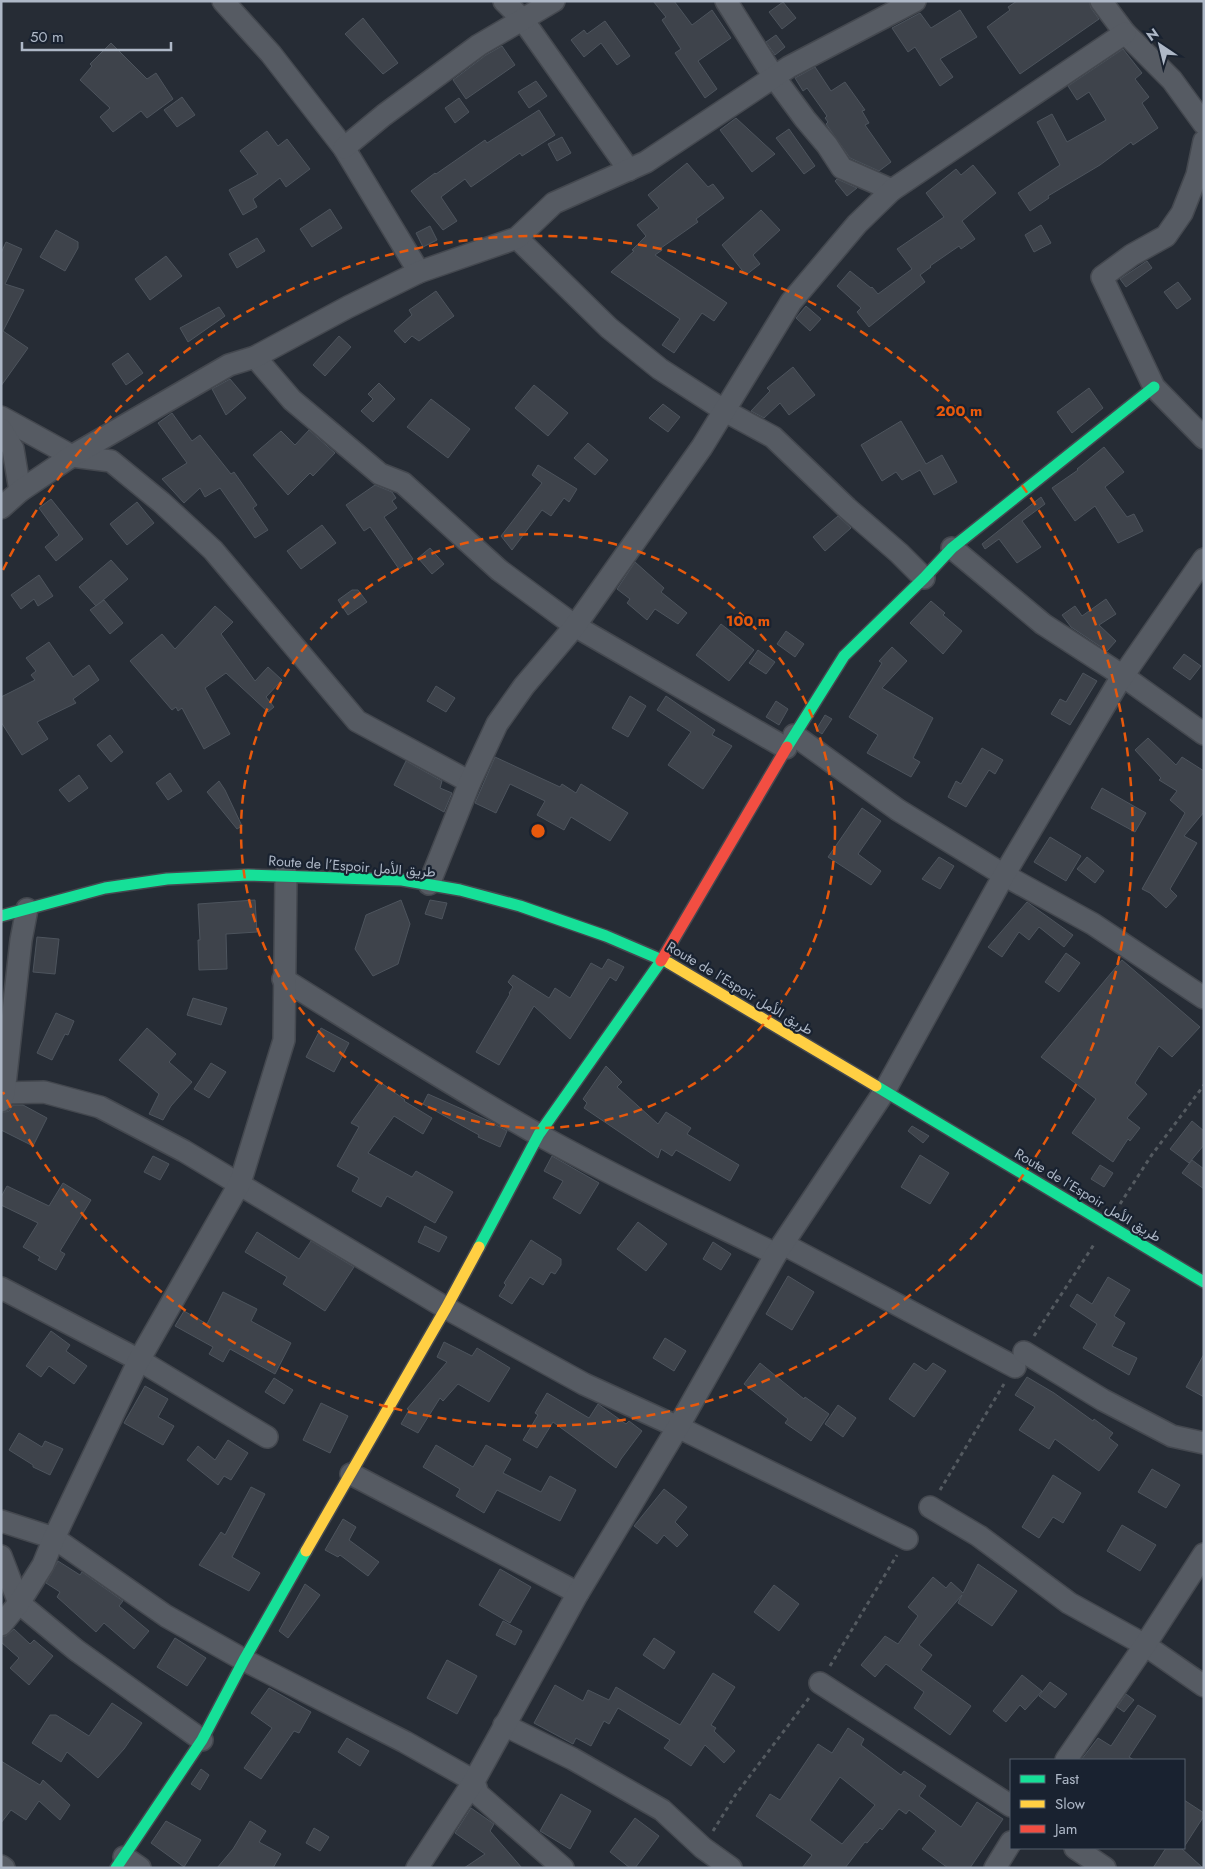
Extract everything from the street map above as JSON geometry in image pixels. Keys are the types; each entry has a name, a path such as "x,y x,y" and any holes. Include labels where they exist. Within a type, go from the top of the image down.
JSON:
{"main road":[{"path":"127,1864 202,1740 244,1660 446,1308 539,1134 663,959 790,741 844,656 952,548 1154,387"},
{"name":"Route de l’Espoir طريق الأمل","path":"1,916 75,895 140,882 226,874 286,874 429,884 513,904 584,926 663,959 1204,1282"}],"street":[{"path":"504,1 523,20 629,170"},
{"path":"344,148 384,115 479,45 554,1"},
{"path":"726,1 774,77 827,145 842,168 892,190"},
{"path":"1,508 20,491 72,456 229,365 255,356 419,272 516,238 554,203 646,162 789,67 915,1"},
{"path":"1101,1 1125,33 1172,80 1204,124"},
{"path":"226,2 271,54 344,148 419,272"},
{"path":"429,884 470,782 497,724 524,686 575,626 702,447 791,302 858,224 892,190 1125,33"},
{"path":"1204,141 1197,174 1185,206 1166,236 1132,255 1102,277 1154,387 1204,438"},
{"path":"516,238 609,328 660,369 725,411 773,437 924,578"},
{"path":"255,356 299,406 380,474 403,483 499,570 575,626 790,741 898,810 1004,874 1093,924 1204,998"},
{"path":"1,417 72,456 111,462 162,502 213,550 357,722 470,782"},
{"path":"1,429 13,448 20,491"},
{"path":"952,548 1043,624 1123,676 1204,734"},
{"path":"417,1868 474,1781 578,1593 678,1427 780,1249 884,1092 1004,874 1123,676 1204,559"},
{"path":"1,1625 19,1603 43,1565 139,1360 240,1183 284,1040 286,874"},
{"path":"27,909 2,1096 44,1092 100,1107 240,1183 446,1308 584,1384 678,1427 907,1539"},
{"path":"284,979 403,1054 539,1134 598,1166 1019,1359 1172,1436 1204,1444"},
{"path":"1,1288 139,1360 266,1437"},
{"path":"351,1474 578,1593"},
{"path":"930,1507 979,1536 1069,1603 1145,1645 1204,1686"},
{"path":"1,1521 54,1538 166,1616 244,1660 405,1742 474,1781 478,1794 563,1868"},
{"path":"1067,1759 1145,1645 1204,1554"},
{"path":"1,1556 19,1603 76,1650 202,1740"},
{"path":"820,1683 1010,1805"},
{"path":"504,1725 573,1759 662,1810 703,1848 731,1868"},
{"path":"995,1868 1010,1844"},
{"path":"1076,1849 1105,1868"}],"path":[{"path":"930,1507 1019,1359"},
{"path":"703,1848 736,1794 820,1683 907,1539"}],"building":[{"path":"653,1 674,1 692,25 712,10 731,38 698,61 717,89 705,98 675,53 681,49 662,20 666,17"},
{"path":"1017,1 1089,1 1091,8 1099,19 1020,74 987,27 1010,10 1008,7"},
{"path":"783,2 796,18 782,29 769,12"},
{"path":"960,10 977,37 940,59 953,77 940,86 915,47 908,52 892,28 920,13 931,28"},
{"path":"363,18 398,63 383,74 345,34"},
{"path":"605,21 630,56 617,65 601,43 584,57 571,40 584,30 587,34"},
{"path":"776,35 785,47 775,55 766,42"},
{"path":"111,43 147,79 156,73 173,99 147,118 141,111 113,132 100,117 110,108 80,80 92,66 90,64"},
{"path":"502,46 515,65 466,99 453,80 486,55"},
{"path":"1123,49 1142,73 1135,79 1149,97 1142,103 1158,128 1133,145 1131,142 1100,165 1048,196 1049,198 1030,211 1018,193 1060,165 1037,122 1052,114 1067,142 1106,120 1089,92 1077,100 1068,86"},
{"path":"815,67 831,91 845,82 865,110 862,111 869,123 865,125 891,162 879,171 850,158 826,124 828,122 825,118 827,116 807,88 803,91 795,78"},
{"path":"536,81 547,96 529,108 518,92"},
{"path":"182,97 195,115 177,127 164,110"},
{"path":"459,98 469,112 455,123 445,108"},
{"path":"539,110 555,135 522,156 520,153 471,187 465,179 441,197 457,221 443,230 411,191 485,140 487,143"},
{"path":"736,118 775,154 752,172 720,130"},
{"path":"789,129 815,166 804,174 776,138"},
{"path":"267,131 278,146 287,139 310,169 286,187 280,178 253,199 257,207 243,215 229,190 258,174 240,151"},
{"path":"562,137 571,153 557,161 548,144"},
{"path":"687,163 708,187 713,184 724,198 696,219 698,222 661,248 662,250 655,255 727,303 714,321 702,313 674,353 662,345 680,319 611,272 634,251 632,250 646,236 637,225 659,208 648,195"},
{"path":"973,165 996,193 962,221 975,239 961,249 959,246 930,266 920,275 925,282 869,327 857,312 861,308 837,286 850,271 872,287 878,294 912,269 897,249 944,217 926,193 956,169 961,175"},
{"path":"837,179 857,188 847,196 835,181"},
{"path":"330,209 342,228 312,247 300,229"},
{"path":"761,210 780,230 753,255 760,264 746,275 722,245"},
{"path":"1041,225 1051,243 1034,252 1025,235"},
{"path":"430,226 437,240 423,247 416,233"},
{"path":"56,230 78,242 78,248 65,271 40,257"},
{"path":"257,238 265,251 237,268 229,254"},
{"path":"6,242 22,249 5,284 24,290 3,331 28,348 1,386 1,253"},
{"path":"166,256 182,276 150,300 135,279"},
{"path":"1147,261 1152,268 1126,287 1120,279"},
{"path":"1178,282 1191,299 1177,309 1164,292"},
{"path":"436,291 454,316 419,341 412,336 405,343 394,331 412,315 409,310"},
{"path":"806,306 821,319 810,331 796,318"},
{"path":"219,307 225,316 188,342 180,328"},
{"path":"339,336 351,347 325,376 313,365"},
{"path":"128,353 143,373 126,385 112,364"},
{"path":"793,367 815,395 789,415 780,403 764,418 751,411 770,391 767,388"},
{"path":"230,379 246,398 226,415 212,389"},
{"path":"379,383 395,399 373,422 361,411 373,399 368,394"},
{"path":"534,385 568,413 548,436 515,408"},
{"path":"1089,388 1103,408 1072,433 1057,412"},
{"path":"431,399 470,429 448,458 407,427"},
{"path":"663,404 680,417 668,432 649,418"},
{"path":"172,413 192,441 200,435 231,474 234,472 257,505 253,508 268,530 255,538 220,488 205,497 200,488 184,503 162,479 187,463 158,423"},
{"path":"901,421 926,464 942,455 957,482 934,495 920,470 902,480 896,472 882,481 861,445"},
{"path":"309,430 335,453 313,476 310,473 288,495 253,455 281,431 295,445"},
{"path":"588,443 608,460 595,475 574,458"},
{"path":"1104,447 1124,472 1105,487 1127,517 1134,514 1143,531 1118,543 1095,506 1075,521 1052,488 1078,470"},
{"path":"538,465 577,489 569,502 564,498 551,516 542,510 512,550 501,536 542,483 532,475"},
{"path":"375,485 392,492 396,498 392,501 397,508 384,517 413,559 399,569 370,527 364,531 346,505"},
{"path":"1041,497 1045,504 1022,521 1041,547 1017,563 999,539 985,549 982,544"},
{"path":"51,499 83,539 56,561 45,547 59,535 39,508"},
{"path":"137,502 154,523 127,545 110,524"},
{"path":"838,516 851,528 825,551 813,537"},
{"path":"322,525 336,543 301,569 287,551"},
{"path":"430,548 444,564 432,574 418,558"},
{"path":"111,560 128,579 96,606 79,587"},
{"path":"635,562 664,588 661,592 687,613 678,624 655,609 647,620 627,603 630,599 617,589"},
{"path":"39,575 53,596 38,606 34,599 21,609 11,595"},
{"path":"352,590 358,590 367,602 348,615 338,600"},
{"path":"1106,599 1116,614 1099,625 1116,641 1107,651 1071,627 1062,615 1075,606 1082,616"},
{"path":"104,600 123,623 110,634 90,610"},
{"path":"931,601 945,613 943,615 962,631 943,654 910,623"},
{"path":"215,606 233,622 221,634 255,681 268,667 282,680 266,697 274,707 268,712 226,673 205,688 230,734 204,749 182,708 178,711 176,707 172,710 130,661 162,634 175,649"},
{"path":"721,624 754,650 729,681 696,655"},
{"path":"786,631 804,644 795,657 777,644"},
{"path":"49,642 73,677 89,665 99,680 73,699 76,703 37,722 48,739 22,755 1,722 1,697 35,680 31,675 36,671 26,658"},
{"path":"892,647 907,661 882,688 933,718 913,758 920,762 911,777 867,753 878,735 849,717 882,663 879,661"},
{"path":"758,650 775,662 766,674 749,663"},
{"path":"1184,654 1201,666 1190,680 1173,668"},
{"path":"1083,673 1097,681 1070,725 1051,714 1060,699 1066,702"},
{"path":"436,686 455,698 446,712 427,701"},
{"path":"630,696 646,706 628,737 612,728"},
{"path":"666,696 715,730 712,735 732,746 703,789 668,765 691,732 657,710"},
{"path":"776,701 788,709 779,725 766,717"},
{"path":"825,715 832,719 822,734 816,730"},
{"path":"110,735 123,752 111,762 97,745"},
{"path":"1148,738 1176,765 1182,757 1204,771 1204,812 1184,836 1197,843 1170,889 1177,896 1166,908 1150,893 1142,889 1185,813 1170,800 1177,791 1159,780 1161,778 1135,750"},
{"path":"982,748 1003,760 995,774 989,770 966,807 948,797 956,781 961,784"},
{"path":"495,757 560,787 562,784 576,793 581,784 628,813 610,841 571,817 564,830 537,815 545,801 510,784 496,813 475,803"},
{"path":"406,761 442,781 440,788 452,793 444,812 394,785"},
{"path":"170,773 182,791 168,800 156,783"},
{"path":"79,775 88,788 69,802 59,790"},
{"path":"219,781 242,826 237,829 207,792"},
{"path":"1102,788 1146,813 1135,832 1091,808"},
{"path":"862,808 881,821 858,854 881,871 871,885 828,857"},
{"path":"1050,837 1081,856 1066,881 1034,862"},
{"path":"939,857 954,866 940,889 922,879"},
{"path":"1087,857 1104,871 1095,883 1077,869"},
{"path":"255,900 257,932 226,934 227,969 199,970 198,904"},
{"path":"401,900 410,924 398,964 373,976 355,949 366,915"},
{"path":"430,900 447,903 442,919 425,914"},
{"path":"1027,902 1073,935 1064,947 1039,927 1029,940 1019,932 1002,957 988,947"},
{"path":"37,937 59,939 55,974 33,972"},
{"path":"1066,953 1080,963 1059,992 1045,982"},
{"path":"608,959 624,967 616,981 610,977 570,1039 534,1006 499,1065 476,1052 510,994 513,987 508,982 513,975 549,998 555,988 570,998 591,963 602,969"},
{"path":"1122,960 1200,1027 1172,1057 1159,1046 1135,1083 1147,1094 1127,1118 1140,1128 1130,1141 1128,1139 1113,1162 1072,1133 1096,1099 1041,1057"},
{"path":"193,998 227,1008 221,1025 187,1015"},
{"path":"56,1013 74,1021 68,1035 65,1034 52,1060 37,1053"},
{"path":"147,1028 176,1054 169,1062 192,1082 171,1106 163,1120 149,1114 159,1094 119,1060"},
{"path":"321,1028 349,1043 334,1072 306,1057"},
{"path":"211,1063 226,1072 209,1098 194,1089"},
{"path":"606,1066 622,1082 617,1087 658,1124 666,1112 691,1128 687,1134 739,1165 730,1181 676,1150 672,1156 661,1149 658,1158 584,1108 587,1103 583,1099"},
{"path":"380,1082 404,1101 432,1118 423,1134 394,1116 368,1153 412,1177 416,1171 453,1192 435,1223 387,1196 381,1207 352,1191 359,1178 337,1166 359,1127 351,1123"},
{"path":"428,1094 507,1131 500,1147 478,1137 479,1135 423,1104"},
{"path":"13,1105 23,1105 47,1118 33,1146 1,1130 1,1113 9,1111"},
{"path":"1192,1121 1204,1131 1204,1145 1189,1163 1170,1149"},
{"path":"912,1126 929,1136 923,1143 908,1131"},
{"path":"920,1155 949,1173 930,1204 901,1187"},
{"path":"153,1156 169,1164 160,1180 144,1172"},
{"path":"552,1156 599,1183 580,1214 553,1198 563,1181 544,1171"},
{"path":"1192,1160 1204,1169 1204,1189 1182,1173"},
{"path":"1100,1165 1113,1173 1104,1187 1091,1179"},
{"path":"63,1183 91,1200 60,1251 65,1254 56,1270 38,1260 40,1257 23,1247 38,1223 1,1205 1,1197 7,1186 49,1206"},
{"path":"638,1222 667,1244 646,1271 617,1249"},
{"path":"425,1226 447,1237 439,1252 418,1242"},
{"path":"257,1232 299,1259 311,1241 354,1267 325,1311 283,1284 287,1277 245,1252"},
{"path":"531,1240 561,1259 561,1265 555,1274 551,1272 543,1285 530,1277 512,1304 499,1296 506,1285 504,1283"},
{"path":"713,1242 731,1254 721,1270 703,1259"},
{"path":"788,1276 814,1292 792,1330 766,1314"},
{"path":"1108,1277 1130,1290 1114,1316 1125,1323 1112,1346 1137,1358 1129,1375 1083,1348 1097,1324 1070,1306 1077,1294 1092,1304"},
{"path":"223,1292 257,1309 251,1321 291,1343 275,1374 230,1349 223,1362 209,1354 213,1347 175,1326 184,1311 207,1324"},
{"path":"51,1331 70,1345 66,1351 87,1366 74,1384 49,1366 41,1377 26,1366"},
{"path":"665,1338 686,1351 674,1371 653,1358"},
{"path":"444,1342 472,1356 477,1348 510,1368 489,1402 458,1384 443,1401 440,1398 418,1433 401,1424 409,1410 407,1409 447,1362 437,1357"},
{"path":"1204,1354 1204,1397 1186,1387"},
{"path":"760,1363 804,1399 805,1397 829,1414 811,1441 785,1423 788,1419 744,1384"},
{"path":"914,1363 926,1371 933,1363 946,1371 914,1417 889,1399"},
{"path":"1027,1377 1113,1433 1109,1438 1118,1445 1099,1471 1055,1439 1049,1449 1019,1430 1035,1407 1015,1395"},
{"path":"274,1378 293,1390 284,1404 265,1392"},
{"path":"145,1386 168,1399 158,1417 174,1426 163,1445 124,1423"},
{"path":"547,1393 589,1418 598,1404 626,1424 629,1421 642,1431 616,1468 553,1422 537,1448 523,1440 538,1415 535,1413"},
{"path":"321,1403 348,1416 330,1453 303,1440"},
{"path":"838,1405 856,1418 843,1437 825,1424"},
{"path":"19,1433 42,1447 45,1441 63,1449 50,1475 33,1467 33,1465 9,1450"},
{"path":"228,1440 248,1453 231,1480 224,1476 218,1485 187,1460 198,1446 215,1460"},
{"path":"436,1445 473,1467 486,1445 511,1459 503,1473 541,1492 550,1476 576,1490 560,1521 497,1490 484,1513 456,1496 460,1489 423,1467"},
{"path":"1152,1469 1180,1485 1166,1508 1138,1492"},
{"path":"1053,1475 1081,1493 1063,1523 1053,1517 1039,1538 1022,1527"},
{"path":"251,1487 265,1494 232,1557 260,1573 249,1591 199,1565 221,1532 225,1535"},
{"path":"664,1489 687,1507 675,1522 688,1535 677,1547 664,1535 657,1544 634,1526"},
{"path":"343,1519 356,1527 349,1540 379,1562 368,1576 340,1555 338,1557 325,1550"},
{"path":"1122,1525 1156,1545 1140,1571 1107,1551"},
{"path":"58,1561 80,1575 82,1572 123,1601 119,1606 149,1631 134,1649 104,1623 96,1632 57,1597 60,1592 46,1583"},
{"path":"978,1564 1017,1591 992,1626 958,1603 962,1595 919,1645 932,1655 921,1670 971,1706 950,1735 914,1708 924,1692 886,1664 875,1677 861,1665 885,1636 898,1644 918,1616 908,1607 933,1577 946,1588 951,1582 963,1593"},
{"path":"500,1569 531,1587 510,1623 479,1605"},
{"path":"305,1584 320,1595 288,1638 279,1631"},
{"path":"774,1585 799,1604 779,1631 754,1612"},
{"path":"503,1621 522,1631 515,1645 496,1635"},
{"path":"14,1629 30,1644 34,1640 53,1656 29,1685 10,1668 19,1658 1,1642 1,1637 6,1636"},
{"path":"175,1638 206,1658 187,1686 157,1667"},
{"path":"654,1638 675,1652 664,1669 643,1655"},
{"path":"447,1660 477,1676 457,1714 427,1698"},
{"path":"713,1673 735,1687 711,1725 716,1728 714,1731 735,1751 724,1763 705,1745 691,1766 664,1748 670,1740 618,1708 609,1724 604,1721 591,1746 576,1738 573,1744 534,1723 555,1685 583,1701 588,1690 609,1700 616,1687 680,1725"},
{"path":"1022,1675 1042,1691 1025,1710 1020,1705 1006,1722 993,1711"},
{"path":"1050,1682 1067,1694 1055,1708 1039,1696"},
{"path":"269,1688 311,1712 299,1733 294,1731 261,1779 244,1768 272,1728 251,1713"},
{"path":"1126,1694 1134,1700 1124,1712 1117,1707"},
{"path":"112,1703 142,1723 124,1749 98,1778 67,1752 61,1762 32,1743 50,1715 56,1715 89,1736"},
{"path":"1138,1705 1156,1716 1129,1757 1132,1759 1082,1759 1098,1738 1111,1746"},
{"path":"848,1728 864,1739 861,1745 901,1775 904,1771 926,1786 919,1796 961,1827 977,1802 1003,1819 970,1868 948,1868 922,1849 936,1831 909,1810 906,1814 899,1809 882,1830 880,1828 867,1843 865,1842 845,1868 802,1868 812,1855 756,1816 770,1794 780,1800 818,1744 832,1753","holes":["840,1777 875,1805 842,1844 810,1820"]},
{"path":"347,1738 369,1751 360,1766 338,1752"},
{"path":"1,1761 40,1785 43,1780 70,1805 60,1820 39,1801 26,1820 11,1810 1,1823"},
{"path":"201,1769 209,1775 200,1790 191,1784"},
{"path":"561,1794 591,1811 570,1849 540,1831"},
{"path":"1185,1801 1204,1813 1204,1816 1185,1845"},
{"path":"471,1808 494,1824 490,1831 522,1868 464,1868 485,1854 455,1833"},
{"path":"635,1818 659,1836 635,1868 630,1868 610,1852"},
{"path":"166,1821 201,1840 184,1867 151,1843"},
{"path":"250,1821 266,1831 259,1842 281,1854 273,1868 217,1868 233,1849"},
{"path":"314,1828 329,1837 320,1851 306,1843"},
{"path":"1165,1849 1182,1849 1203,1868 1153,1868"}],"traffic: fast":[{"path":"787,747 844,656 952,548 1154,387"},
{"path":"1,916 105,888 167,879 248,875 402,880 460,890 520,906 606,936 669,963"},
{"path":"479,1247 539,1134 661,961"},
{"path":"876,1086 1204,1282"},
{"path":"116,1868 202,1740 244,1660 306,1551"}],"traffic: slow":[{"path":"669,963 876,1086"},
{"path":"306,1551 479,1247"}],"traffic: jam":[{"path":"661,961 787,747"}]}
